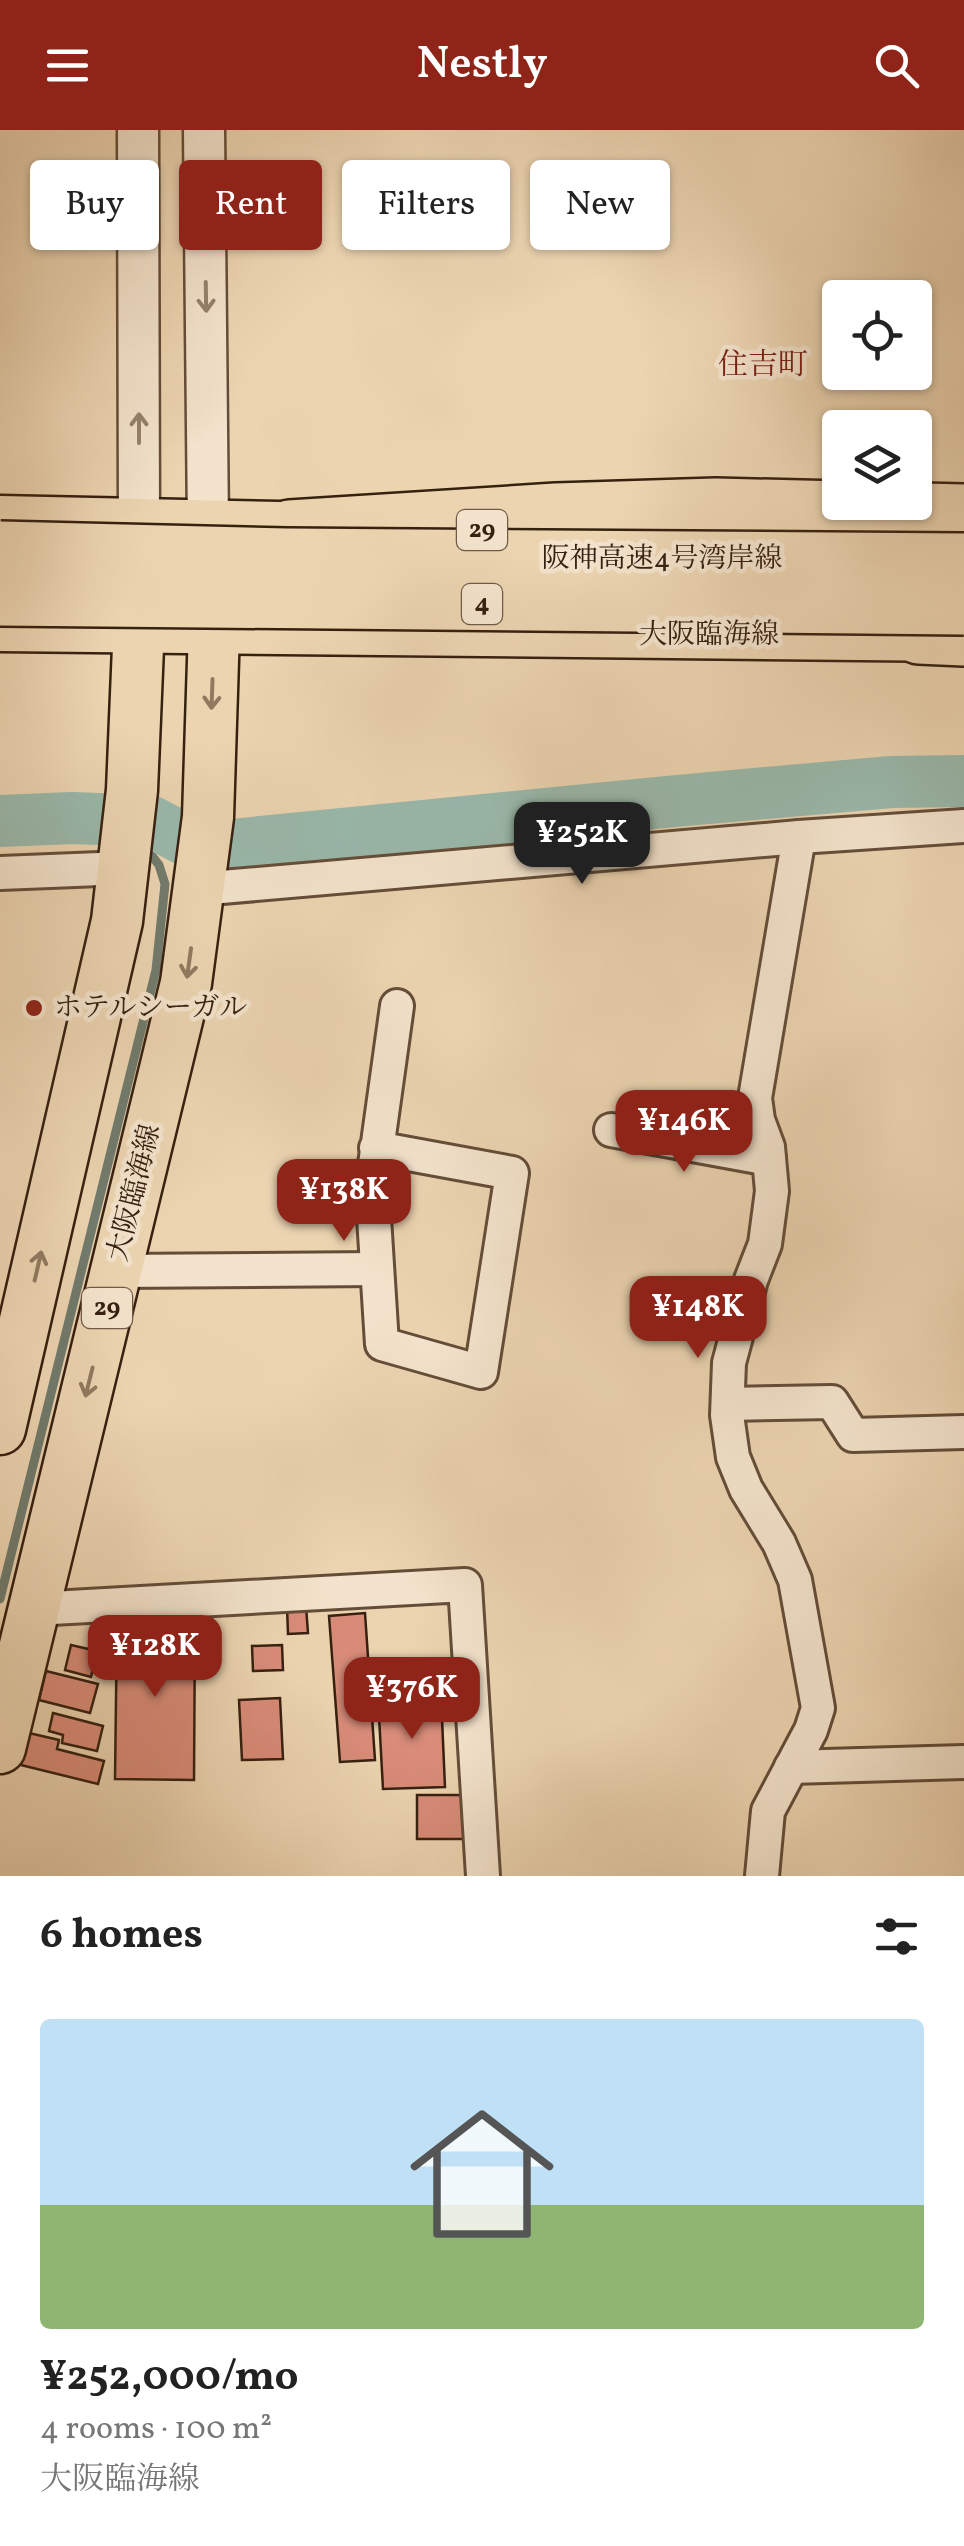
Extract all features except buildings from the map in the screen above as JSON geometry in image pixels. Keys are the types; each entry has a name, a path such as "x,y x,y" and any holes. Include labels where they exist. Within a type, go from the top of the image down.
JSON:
{"highway":[{"path":"290,528 556,511 716,506 964,512"},
{"name":"阪神高速4号湾岸線","path":"0,550 964,561"},
{"name":"阪神高速4号湾岸線","path":"0,598 964,607"}],"main road":[{"name":"29","path":"0,521 964,538"},
{"path":"0,1429 117,921 132,790 140,629 139,526"},
{"name":"大阪臨海線","path":"0,1748 186,983 208,817 214,629 208,527"},
{"name":"大阪臨海線","path":"0,626 949,637"}],"street":[{"path":"138,130 139,526"},
{"path":"204,130 208,527"},
{"path":"200,878 964,826"},
{"path":"762,1876 768,1811 811,1730 818,1708 795,1580 733,1457 729,1363 765,1244 772,1190 755,1098 799,836"},
{"path":"0,873 125,861"},
{"path":"376,1148 512,1173 482,1372 382,1344 372,1186 376,1148 397,1006"},
{"path":"611,1130 769,1159"},
{"path":"116,1272 376,1268"},
{"path":"728,1404 832,1402 853,1434 964,1432"},
{"path":"34,1609 465,1585 483,1876"},
{"path":"791,1767 964,1762"}],"waterway":[{"path":"0,821 150,821 186,840 231,845 891,782 964,781"},
{"path":"72,818 114,832"},
{"path":"0,1599 156,970 165,884 159,865 145,847"}],"place":[{"name":"ホテルシーガル","path":"34,1008"}],"district":[{"name":"住吉町","path":"763,366"}]}
